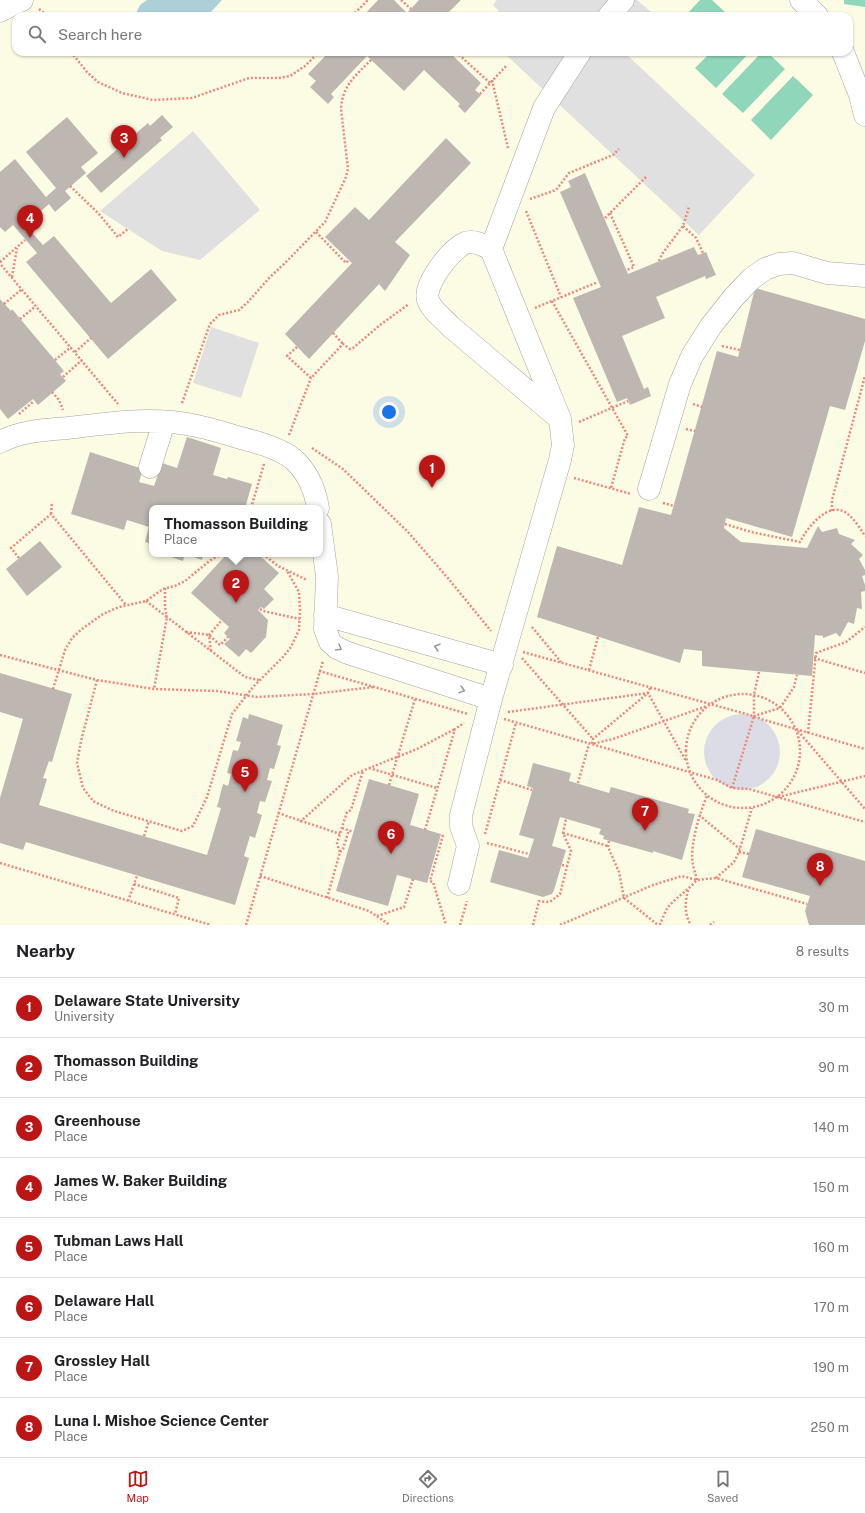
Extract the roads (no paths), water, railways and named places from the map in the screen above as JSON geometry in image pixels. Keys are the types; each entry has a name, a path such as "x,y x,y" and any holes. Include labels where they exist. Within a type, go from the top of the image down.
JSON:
{"street":[{"path":"0,11 22,0"},
{"path":"612,12 623,0"},
{"path":"800,0 813,12"},
{"path":"491,249 514,206 544,108 577,56"},
{"path":"845,56 860,95 865,115"},
{"path":"459,884 468,846 474,839 461,826 462,815 498,710 513,656 563,445 561,425 491,249 480,243 466,243 448,257 433,278 428,291 428,299 433,309 561,425"},
{"path":"647,495 680,384 692,356 711,326 734,297 751,279 765,269 779,264 793,263 827,273 865,276"},
{"path":"1,439 50,429 126,421 164,422 197,426 254,441 281,442 290,457 301,467 311,483 317,505"},
{"path":"150,467 164,422"},
{"path":"323,546 327,576 325,629 330,642 337,648 348,653 498,710"},
{"path":"325,615 513,656"}],"water":[{"path":"147,0 222,0 211,12 137,12 140,5"}],"place":[{"name":"Greenhouse","path":"124,158"},
{"name":"James W. Baker Building","path":"30,238"},
{"name":"Delaware State University","path":"432,488"},
{"name":"Thomasson Building","path":"236,603"},
{"name":"Tubman Laws Hall","path":"245,792"},
{"name":"Grossley Hall","path":"645,831"},
{"name":"Delaware Hall","path":"391,854"},
{"name":"Luna I. Mishoe Science Center","path":"820,886"}]}
